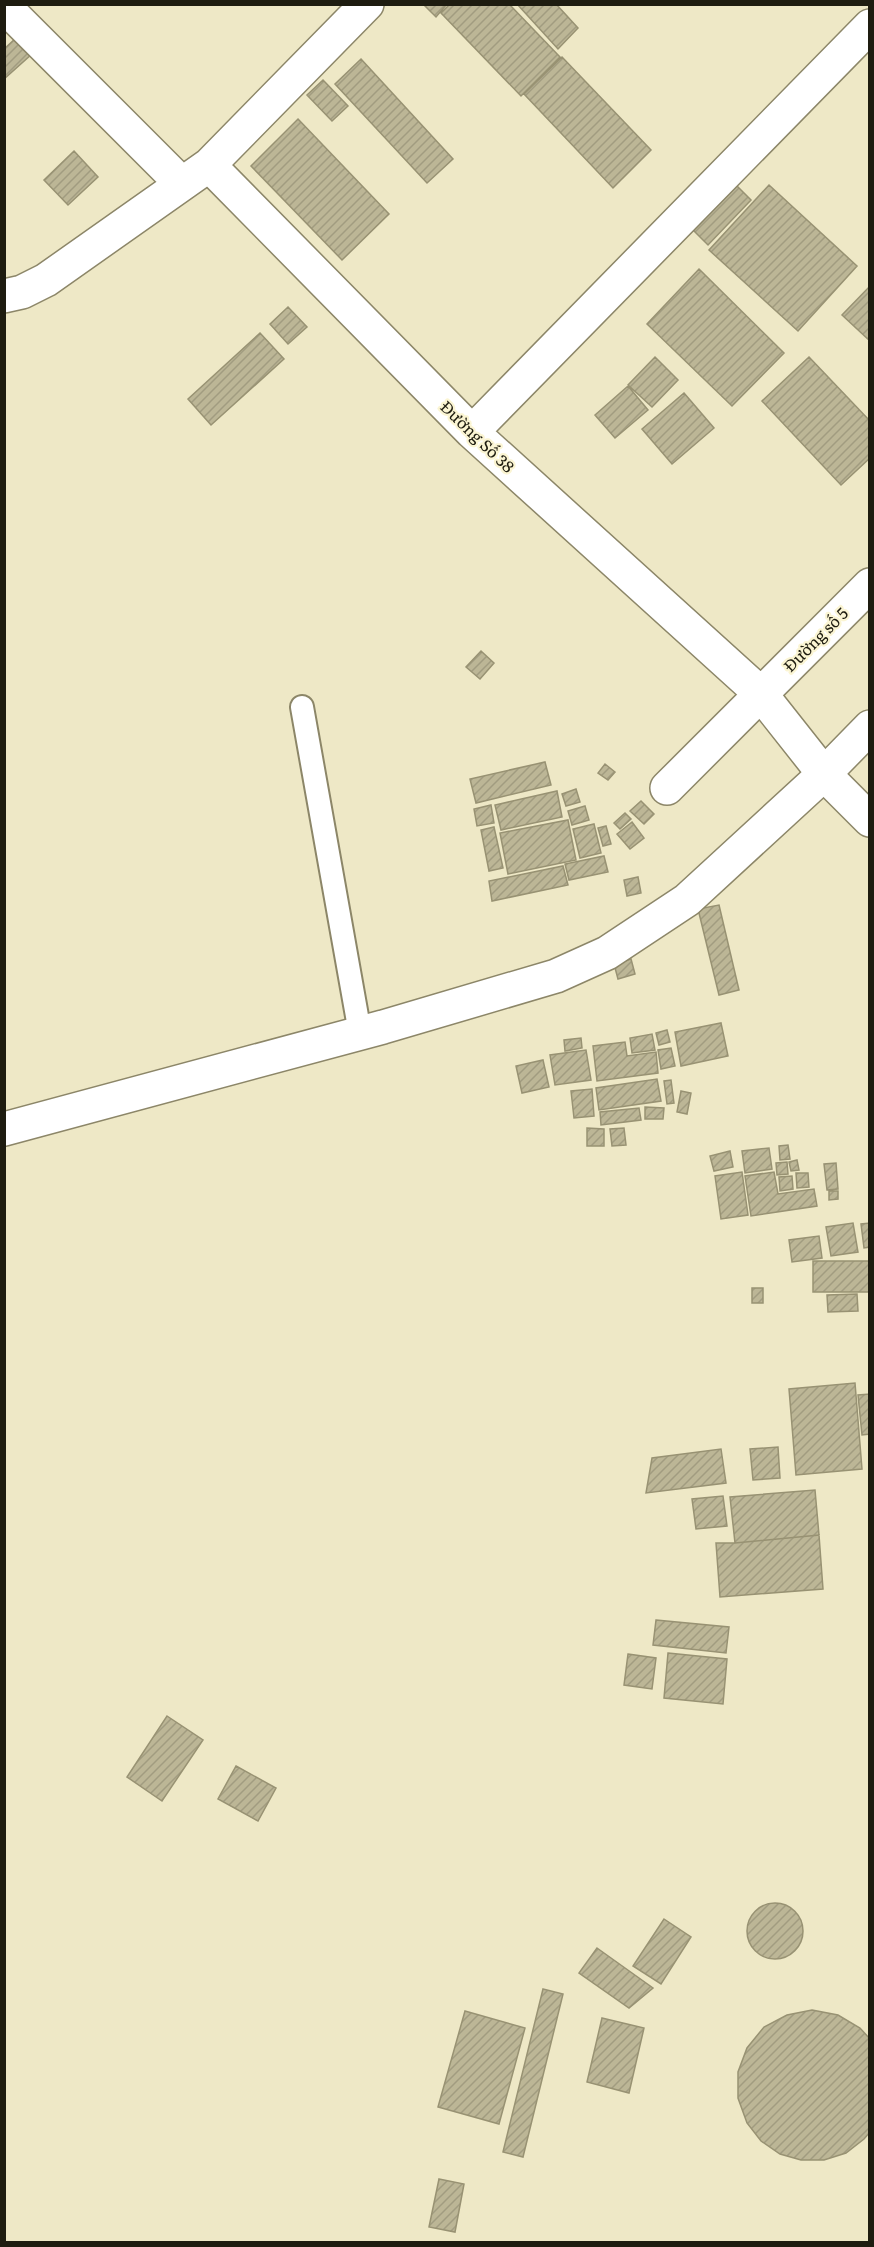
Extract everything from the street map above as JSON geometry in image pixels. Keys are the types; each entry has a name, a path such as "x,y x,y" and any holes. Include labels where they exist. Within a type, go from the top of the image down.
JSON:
{"street":[{"path":"4,296 22,292 46,280 209,165 368,4"},
{"path":"4,6 182,184"},
{"path":"472,432 870,26"},
{"name":"Đường Số 38","path":"209,165 472,432 760,693 824,774 870,820"},
{"name":"Đường số 5","path":"667,788 870,585"},
{"path":"4,1129 360,1033 556,976 606,953 687,900 824,774 870,727"}],"lane":[{"path":"302,707 360,1033"}],"building":[{"path":"423,4 447,4 436,17"},
{"path":"450,4 509,4 560,57 521,96 441,13"},
{"path":"517,4 556,4 578,28 558,49"},
{"path":"17,37 32,54 4,79 4,49"},
{"path":"562,57 651,150 613,188 524,94"},
{"path":"361,59 453,159 427,183 335,84"},
{"path":"323,80 348,106 332,121 307,95"},
{"path":"298,119 389,214 342,260 251,166"},
{"path":"74,151 98,177 68,205 44,180"},
{"path":"733,182 751,200 708,245 690,227"},
{"path":"769,185 857,266 798,331 709,250"},
{"path":"699,269 784,353 732,406 647,324"},
{"path":"870,286 870,341 842,315"},
{"path":"288,307 307,327 288,344 270,324"},
{"path":"260,333 284,359 211,425 188,399"},
{"path":"655,357 678,380 652,407 628,385"},
{"path":"809,357 870,421 870,458 841,485 762,401"},
{"path":"628,386 648,410 615,438 595,415"},
{"path":"684,393 714,428 672,464 642,429"},
{"path":"481,651 494,663 480,679 466,667"},
{"path":"545,762 551,785 476,803 470,779"},
{"path":"605,764 615,772 608,780 598,773"},
{"path":"576,789 580,802 566,806 562,794"},
{"path":"557,791 562,817 501,830 495,805"},
{"path":"641,801 654,814 644,824 630,811"},
{"path":"491,805 494,823 477,826 474,809"},
{"path":"585,806 589,820 572,825 568,811"},
{"path":"625,813 631,819 620,829 614,823"},
{"path":"568,820 576,860 508,874 500,833"},
{"path":"632,822 644,838 630,849 617,834"},
{"path":"594,824 601,853 580,858 573,829"},
{"path":"606,826 611,844 603,846 598,828"},
{"path":"494,827 503,868 489,871 481,830"},
{"path":"604,856 608,872 569,880 565,864"},
{"path":"563,866 568,885 492,901 489,881"},
{"path":"638,877 641,893 627,896 624,880"},
{"path":"719,905 739,990 719,995 698,909"},
{"path":"631,959 635,974 618,979 614,964"},
{"path":"721,1023 728,1056 681,1066 675,1032"},
{"path":"667,1030 670,1042 659,1045 656,1033"},
{"path":"652,1034 655,1050 632,1053 630,1038"},
{"path":"581,1038 582,1048 565,1051 564,1040"},
{"path":"625,1042 627,1056 656,1052 658,1073 597,1081 593,1046"},
{"path":"671,1048 675,1066 661,1069 658,1050"},
{"path":"586,1050 591,1080 555,1085 550,1055"},
{"path":"543,1060 549,1087 522,1093 516,1066"},
{"path":"657,1079 661,1101 599,1110 596,1088"},
{"path":"671,1080 674,1103 667,1104 664,1081"},
{"path":"592,1089 594,1116 574,1118 571,1091"},
{"path":"681,1091 691,1093 687,1114 677,1112"},
{"path":"645,1107 664,1108 663,1119 645,1119"},
{"path":"639,1108 641,1120 601,1125 600,1112"},
{"path":"587,1128 604,1129 604,1146 587,1146"},
{"path":"624,1128 626,1145 612,1146 610,1129"},
{"path":"788,1145 790,1159 780,1160 779,1146"},
{"path":"769,1148 772,1169 745,1173 742,1151"},
{"path":"730,1151 733,1167 714,1171 710,1156"},
{"path":"797,1160 799,1170 791,1171 789,1162"},
{"path":"787,1162 788,1174 777,1175 776,1163"},
{"path":"836,1163 838,1189 827,1190 824,1164"},
{"path":"742,1172 748,1215 721,1219 715,1176"},
{"path":"774,1172 778,1194 814,1189 817,1206 751,1216 745,1176"},
{"path":"796,1173 808,1173 809,1187 797,1188"},
{"path":"792,1176 793,1189 780,1191 779,1177"},
{"path":"829,1191 838,1191 838,1199 829,1200"},
{"path":"853,1223 858,1252 831,1256 826,1227"},
{"path":"870,1223 870,1247 864,1248 861,1224"},
{"path":"819,1236 822,1258 792,1262 789,1240"},
{"path":"813,1261 870,1261 870,1292 813,1292"},
{"path":"752,1288 763,1288 763,1303 752,1303"},
{"path":"857,1294 858,1311 828,1312 827,1295"},
{"path":"855,1383 862,1469 796,1475 789,1389"},
{"path":"870,1394 870,1434 862,1435 858,1395"},
{"path":"778,1447 780,1478 753,1480 750,1449"},
{"path":"721,1449 726,1483 646,1493 652,1458"},
{"path":"815,1490 819,1535 735,1543 730,1497"},
{"path":"723,1496 727,1526 696,1529 692,1499"},
{"path":"819,1535 823,1589 720,1597 716,1543"},
{"path":"656,1620 729,1627 726,1653 653,1645"},
{"path":"668,1653 727,1659 723,1704 664,1698"},
{"path":"628,1654 656,1658 652,1689 624,1685"},
{"path":"167,1716 203,1740 162,1801 127,1777"},
{"path":"236,1766 276,1788 258,1821 218,1799"},
{"path":"775,1903 790,1908 798,1916 803,1931 798,1946 790,1954 775,1959 760,1954 752,1946 747,1931 752,1916 760,1908"},
{"path":"664,1919 691,1937 661,1984 633,1966"},
{"path":"597,1948 653,1988 629,2008 579,1973"},
{"path":"543,1989 563,1994 523,2157 503,2152"},
{"path":"812,2010 838,2015 860,2028 870,2039 870,2132 846,2153 824,2160 801,2160 780,2154 761,2141 747,2123 738,2098 738,2072 747,2048 764,2027 787,2015"},
{"path":"465,2011 525,2028 499,2124 438,2107"},
{"path":"602,2018 644,2028 629,2093 587,2082"},
{"path":"439,2179 464,2184 455,2232 429,2227"}]}
